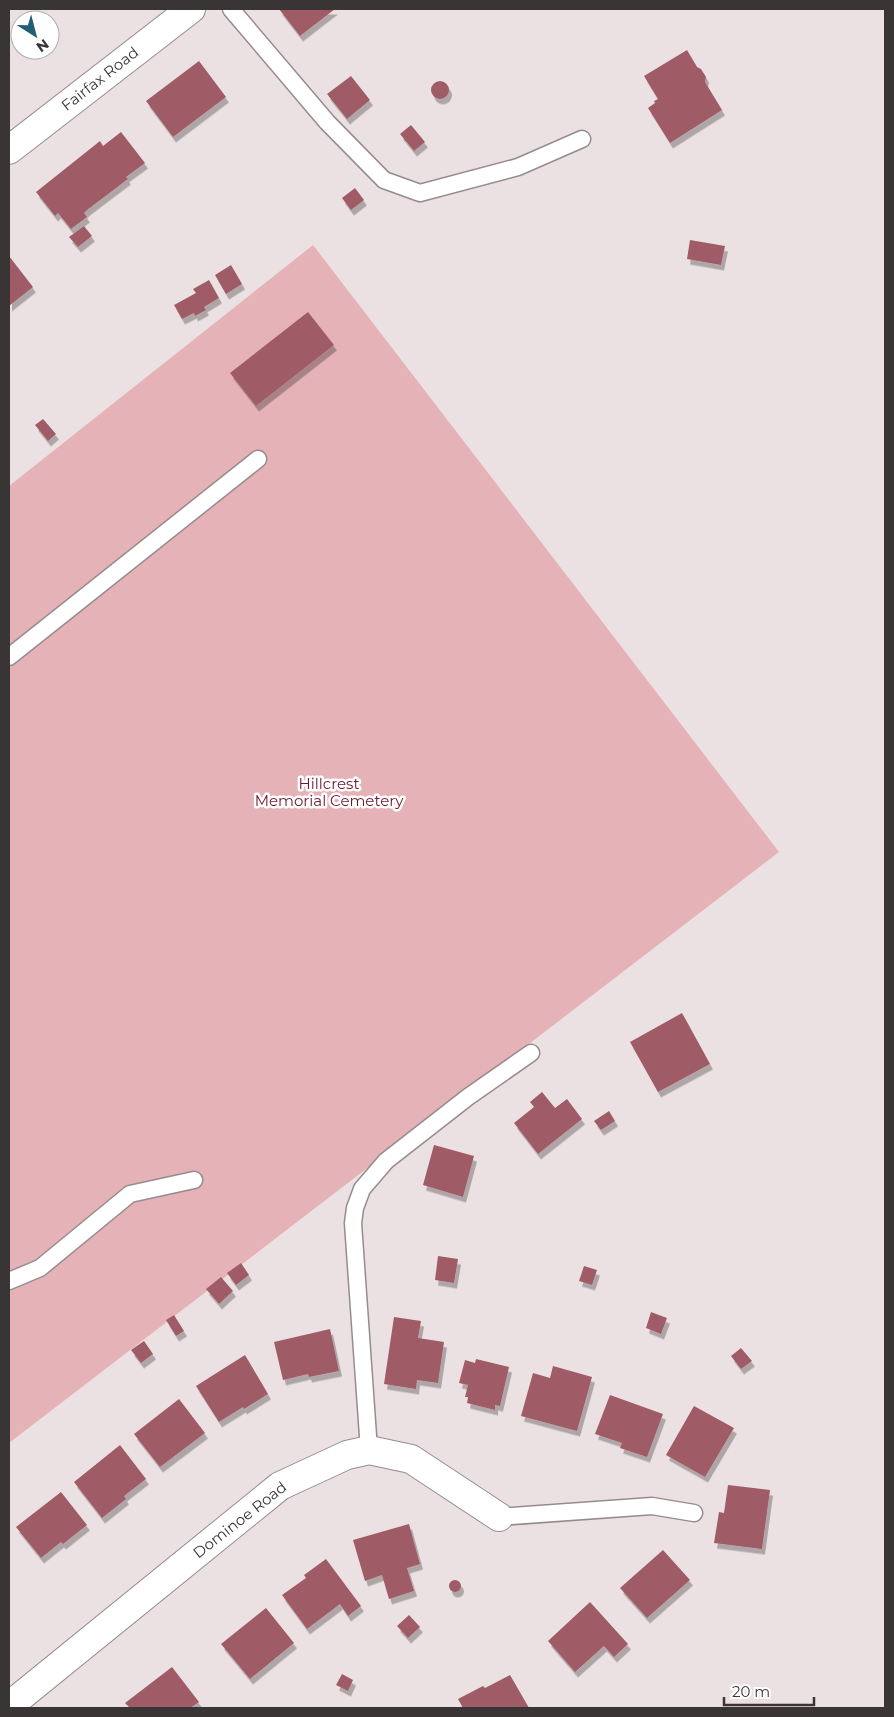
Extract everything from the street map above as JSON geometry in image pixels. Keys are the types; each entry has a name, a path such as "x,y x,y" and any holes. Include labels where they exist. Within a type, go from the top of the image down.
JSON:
{"street":[{"name":"Fairfax Road","path":"9,150 191,9"},
{"name":"Dominoe Road","path":"9,1706 280,1486 346,1455 369,1450 410,1459 499,1517"}],"lane":[{"path":"231,9 326,122 384,180 420,193 518,168 582,139"},
{"path":"9,657 258,459"},
{"path":"369,1450 353,1223 355,1208 362,1189 386,1161 468,1097 530,1053"},
{"path":"9,1281 40,1268 130,1194 194,1180"},
{"path":"499,1517 652,1506 694,1513"}],"green space":[{"name":"Hillcrest Memorial Cemetery","path":"313,245 779,852 9,1443 9,486"}],"building":[{"path":"279,9 335,9 300,36"},
{"path":"687,50 697,67 701,69 706,77 705,82 722,110 670,143 648,108 658,99 644,76"},
{"path":"199,61 226,97 173,137 146,101"},
{"path":"351,76 370,100 347,119 327,94"},
{"path":"440,81 446,84 449,90 446,96 440,99 434,96 431,90 434,84"},
{"path":"411,125 425,142 414,151 400,134"},
{"path":"121,132 145,163 126,177 128,179 87,210 84,213 87,217 71,229 58,213 55,216 36,192 100,141 103,146"},
{"path":"355,188 364,200 351,210 342,198"},
{"path":"84,226 92,236 78,247 69,237"},
{"path":"690,240 725,246 721,265 687,259"},
{"path":"9,256 33,287 9,306"},
{"path":"231,265 242,284 226,294 215,275"},
{"path":"209,280 219,298 204,307 206,310 195,316 194,313 182,319 174,305 196,293 193,289"},
{"path":"308,312 334,345 256,406 230,373"},
{"path":"43,419 56,434 48,441 35,425"},
{"path":"682,1013 710,1064 658,1092 630,1042"},
{"path":"542,1092 555,1108 567,1099 582,1119 538,1154 514,1123 534,1107 530,1102"},
{"path":"609,1111 615,1121 601,1130 594,1121"},
{"path":"434,1145 474,1156 463,1197 423,1185"},
{"path":"438,1256 458,1259 454,1283 435,1280"},
{"path":"241,1263 249,1275 236,1285 227,1273"},
{"path":"584,1266 597,1270 592,1285 579,1281"},
{"path":"221,1277 233,1291 219,1304 206,1289"},
{"path":"651,1312 667,1318 661,1334 646,1328"},
{"path":"174,1315 184,1331 176,1336 166,1320"},
{"path":"394,1317 421,1321 418,1338 444,1342 438,1383 417,1380 416,1389 384,1384"},
{"path":"330,1329 339,1371 309,1377 308,1374 283,1380 274,1342"},
{"path":"144,1341 153,1354 141,1363 131,1350"},
{"path":"741,1348 752,1361 741,1369 731,1356"},
{"path":"245,1355 268,1394 219,1422 196,1386"},
{"path":"476,1359 509,1367 500,1406 495,1405 495,1410 467,1403 468,1397 465,1397 468,1385 459,1383 465,1360 475,1363"},
{"path":"553,1366 592,1377 577,1431 521,1416 533,1373 550,1378"},
{"path":"610,1395 663,1414 647,1457 620,1448 622,1443 595,1434"},
{"path":"179,1399 205,1433 160,1467 134,1434"},
{"path":"694,1406 734,1428 705,1477 666,1455"},
{"path":"120,1445 146,1479 124,1496 126,1499 102,1518 74,1482"},
{"path":"728,1485 770,1490 762,1549 714,1543 719,1512 724,1513"},
{"path":"61,1492 87,1525 41,1558 16,1527"},
{"path":"409,1524 420,1564 407,1568 414,1591 389,1599 382,1575 365,1581 353,1540"},
{"path":"663,1550 690,1580 647,1618 620,1588"},
{"path":"326,1559 361,1606 348,1616 340,1604 307,1629 282,1595 306,1578 304,1575"},
{"path":"455,1580 461,1586 455,1592 449,1586"},
{"path":"590,1602 628,1644 614,1657 604,1646 575,1672 548,1641"},
{"path":"266,1608 294,1643 250,1679 221,1644"},
{"path":"409,1615 420,1627 408,1638 397,1626"},
{"path":"172,1667 199,1702 190,1708 130,1708 125,1703"},
{"path":"342,1674 353,1680 348,1691 336,1685"},
{"path":"510,1675 529,1708 463,1708 458,1699"}]}
